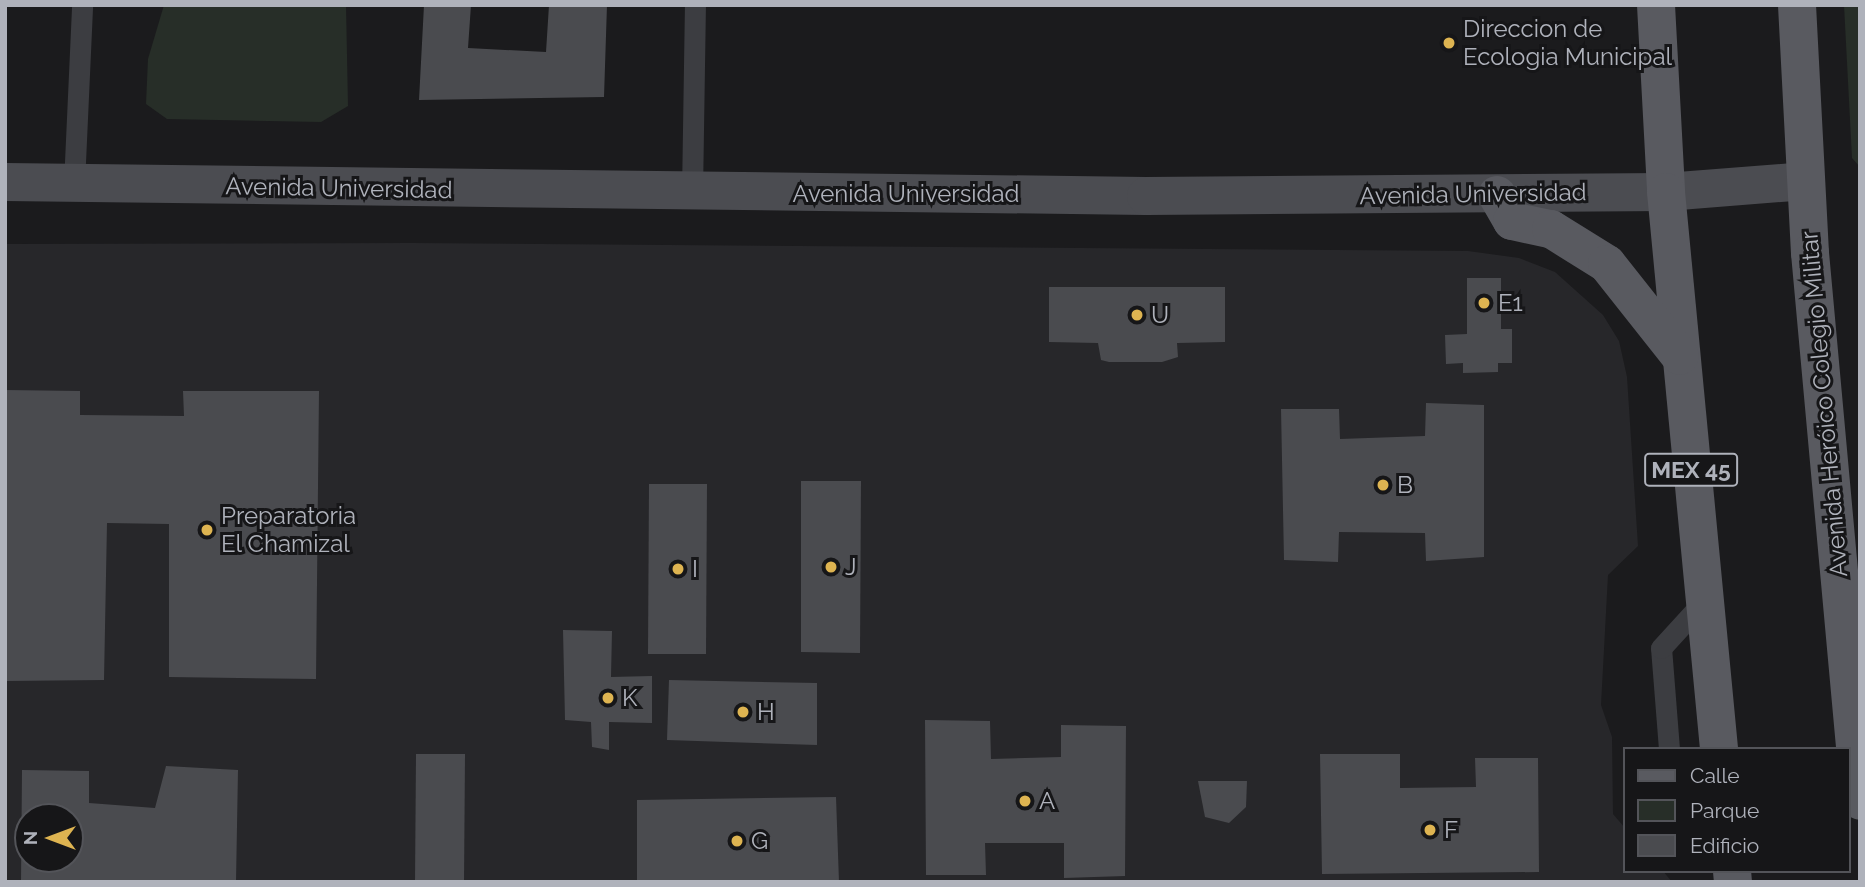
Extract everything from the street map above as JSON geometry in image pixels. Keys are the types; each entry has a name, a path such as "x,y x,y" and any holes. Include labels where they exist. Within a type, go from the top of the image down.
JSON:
{"main road":[{"name":"MEX 45","path":"1656,5 1666,192 1719,747"},
{"name":"Avenida Heróico Colegio Militar","path":"1797,5 1806,181 1860,801"},
{"name":"Avenida Universidad","path":"5,182 692,193 1497,195 1666,192 1806,181"},
{"path":"1497,195 1512,221 1551,229 1607,264 1681,358"}],"lane":[{"path":"74,184 82,5"},
{"path":"692,193 695,5"},
{"path":"1669,747 1661,648 1703,602"}],"shaded area":[{"path":"411,243 1468,251 1519,258 1555,272 1603,315 1619,341 1627,377 1638,546 1608,575 1601,705 1612,737 1613,814 1624,827 1624,873 1665,873 1672,882 5,882 5,244"}],"green space":[{"path":"164,5 346,5 348,106 321,122 167,119 146,104 148,59"},
{"path":"1844,5 1860,5 1860,167 1852,158"}],"building":[{"path":"424,5 471,5 468,48 546,52 549,5 607,5 604,97 419,100"},
{"name":"E1","path":"1467,278 1501,278 1501,329 1512,329 1512,363 1498,363 1498,372 1463,373 1463,363 1446,364 1445,335 1467,334"},
{"name":"U","path":"1049,287 1225,287 1225,342 1177,343 1178,357 1162,362 1101,360 1098,343 1049,342"},
{"path":"5,390 80,391 80,415 184,416 183,391 319,391 316,679 169,677 169,524 107,523 104,680 5,681"},
{"name":"B","path":"1426,403 1484,405 1484,557 1426,561 1425,533 1339,532 1338,562 1284,560 1281,409 1339,409 1340,439 1425,436"},
{"name":"J","path":"801,481 861,481 860,653 801,652"},
{"name":"I","path":"649,484 707,484 706,654 648,654"},
{"name":"K","path":"563,630 612,631 611,677 652,676 652,723 609,722 609,750 592,747 591,722 565,720"},
{"name":"H","path":"669,680 817,683 817,745 667,740"},
{"name":"A","path":"925,720 990,721 991,759 1061,757 1061,725 1126,726 1125,876 1064,878 1064,843 985,843 986,875 926,875"},
{"path":"416,754 465,754 464,882 415,882"},
{"name":"F","path":"1320,754 1400,754 1400,788 1476,787 1475,758 1538,758 1539,872 1322,874"},
{"path":"166,766 238,770 236,882 21,882 21,873 84,873 84,803 22,803 22,770 89,771 89,803 155,808"},
{"path":"1198,781 1247,781 1246,807 1229,823 1205,817"},
{"name":"G","path":"836,797 839,882 637,882 637,800"}],"place":[{"name":"Direccion de Ecologia Municipal","path":"1449,43"},
{"name":"E1","path":"1484,303"},
{"name":"U","path":"1137,315"},
{"name":"B","path":"1383,485"},
{"name":"Preparatoria El Chamizal","path":"207,530"},
{"name":"J","path":"831,567"},
{"name":"I","path":"678,569"},
{"name":"K","path":"608,698"},
{"name":"H","path":"743,712"},
{"name":"A","path":"1025,801"},
{"name":"F","path":"1430,830"},
{"name":"G","path":"737,841"}]}
